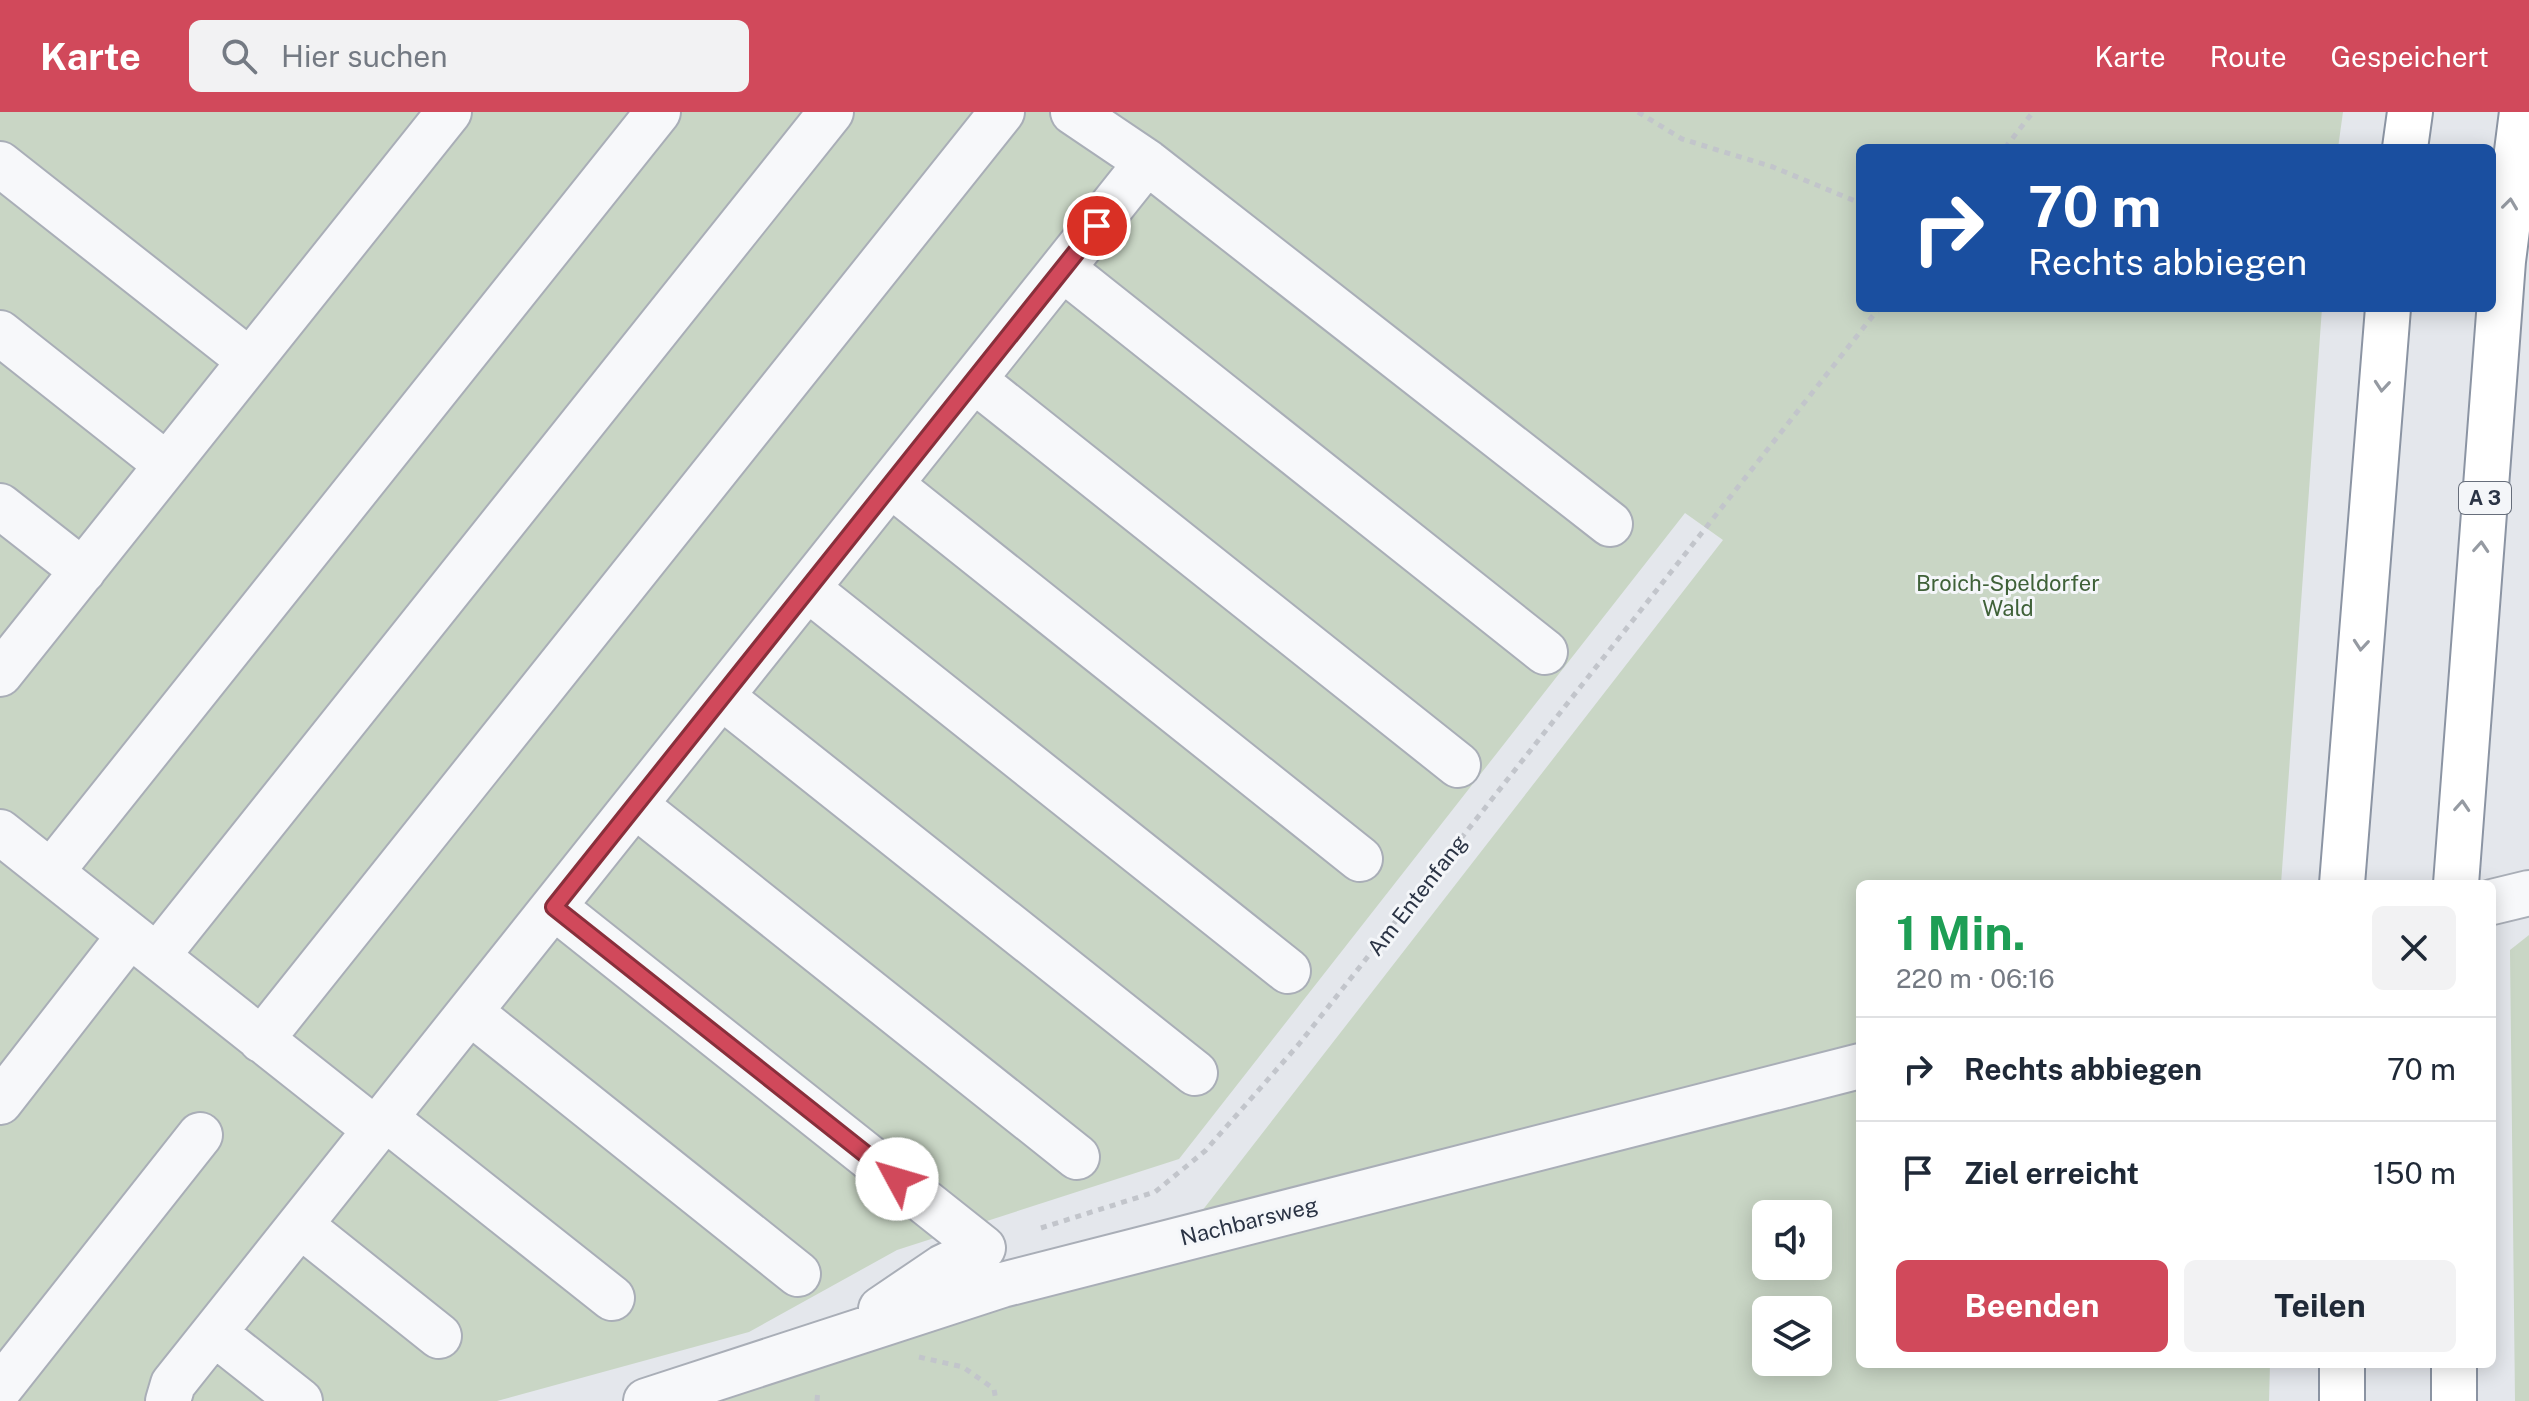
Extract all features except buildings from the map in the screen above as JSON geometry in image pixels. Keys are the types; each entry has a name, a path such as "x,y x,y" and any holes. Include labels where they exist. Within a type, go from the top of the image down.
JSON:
{"highway":[{"path":"2406,144 2410,112"},
{"name":"A 3","path":"2456,880 2503,261 2522,112"},
{"path":"2342,880 2388,312"},
{"path":"2342,1368 2342,1401"},
{"path":"2454,1368 2454,1401"}],"lane":[{"path":"0,674 449,112"},
{"path":"51,872 658,112"},
{"path":"0,1102 144,945 831,112"},
{"path":"261,1040 1002,112"},
{"path":"1073,112 1147,162 1610,524"},
{"path":"168,1401 173,1384 1147,162"},
{"path":"0,164 250,361"},
{"path":"1063,269 1545,652"},
{"path":"0,333 167,465"},
{"path":"974,380 1458,765"},
{"path":"891,485 1360,859"},
{"path":"0,506 83,571"},
{"path":"808,589 1288,971"},
{"path":"722,697 1195,1073"},
{"path":"635,805 1077,1157"},
{"path":"0,832 261,1040 380,1124 612,1298"},
{"path":"2496,901 2529,893"},
{"path":"554,907 983,1248 943,1267 840,1338"},
{"path":"470,1012 798,1274"},
{"name":"Nachbarsweg","path":"646,1401 1002,1285 1856,1067"},
{"path":"0,1388 200,1135"},
{"path":"300,1225 439,1336"},
{"path":"214,1333 300,1401"}],"path":[{"path":"1638,112 1682,139 1773,167 1856,201"},
{"path":"2008,144 2033,112"},
{"name":"Am Entenfang","path":"983,1248 1155,1192 1205,1151 1318,1020 1876,312"},
{"path":"917,1356 963,1367 994,1389 996,1401"}],"green space":[{"name":"Broich-Speldorfer Wald","path":"0,112 2343,112 2339,144 1856,144 1856,312 2322,312 2281,880 1856,880 1856,1368 2270,1368 2269,1401 675,1401 1174,1247 1723,540 1685,513 1179,1159 897,1250 749,1332 497,1401 0,1401"},
{"path":"2529,935 2529,1401 2515,1401 2510,950"}],"route":[{"path":"897,1179 554,907 1097,226"}]}
